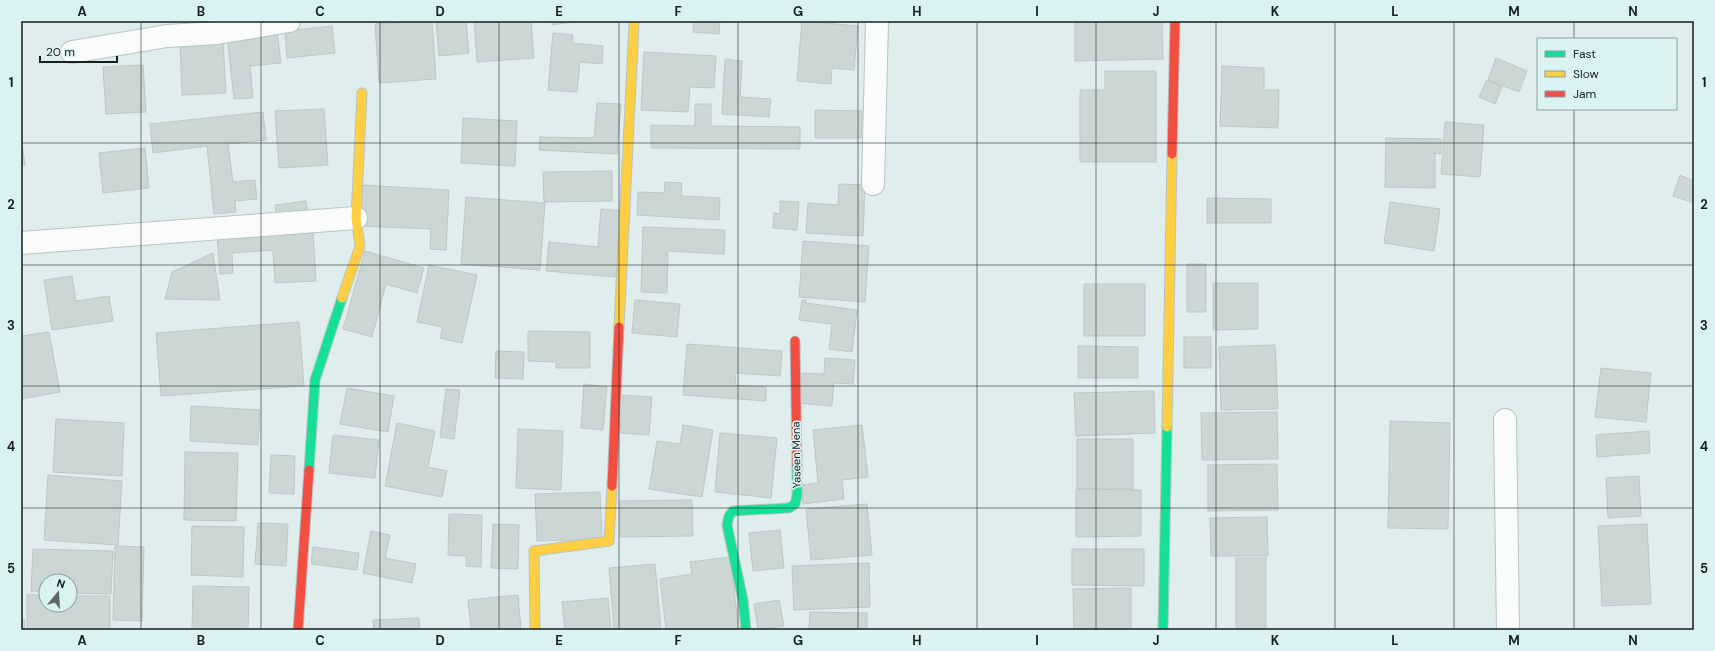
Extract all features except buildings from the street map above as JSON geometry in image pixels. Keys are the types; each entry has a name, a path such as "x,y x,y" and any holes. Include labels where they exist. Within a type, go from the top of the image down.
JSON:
{"street":[{"path":"72,52 167,36 217,33 289,21"},
{"path":"873,184 877,21"},
{"path":"1163,630 1175,21"},
{"path":"535,630 534,550 608,541 634,24"},
{"path":"298,630 315,380 360,246 356,218 362,93"},
{"path":"21,243 356,218"},
{"name":"Yaseen Mena","path":"746,630 743,600 727,525 729,516 733,511 789,508 795,504 794,341"},
{"path":"1505,420 1508,630"}],"traffic: fast":[{"path":"309,470 315,380 342,298"},
{"path":"1163,630 1167,427"},
{"path":"746,630 743,600 727,525 729,516 733,511 789,508 795,504 797,496 797,466"}],"traffic: slow":[{"path":"619,327 634,24"},
{"path":"342,298 360,246 356,218 362,93"},
{"path":"1167,427 1172,154"},
{"path":"535,630 534,551 609,541 612,486"}],"traffic: jam":[{"path":"1172,154 1175,21"},
{"path":"612,486 619,327"},
{"path":"795,341 797,466"},
{"path":"298,630 309,470"}]}
